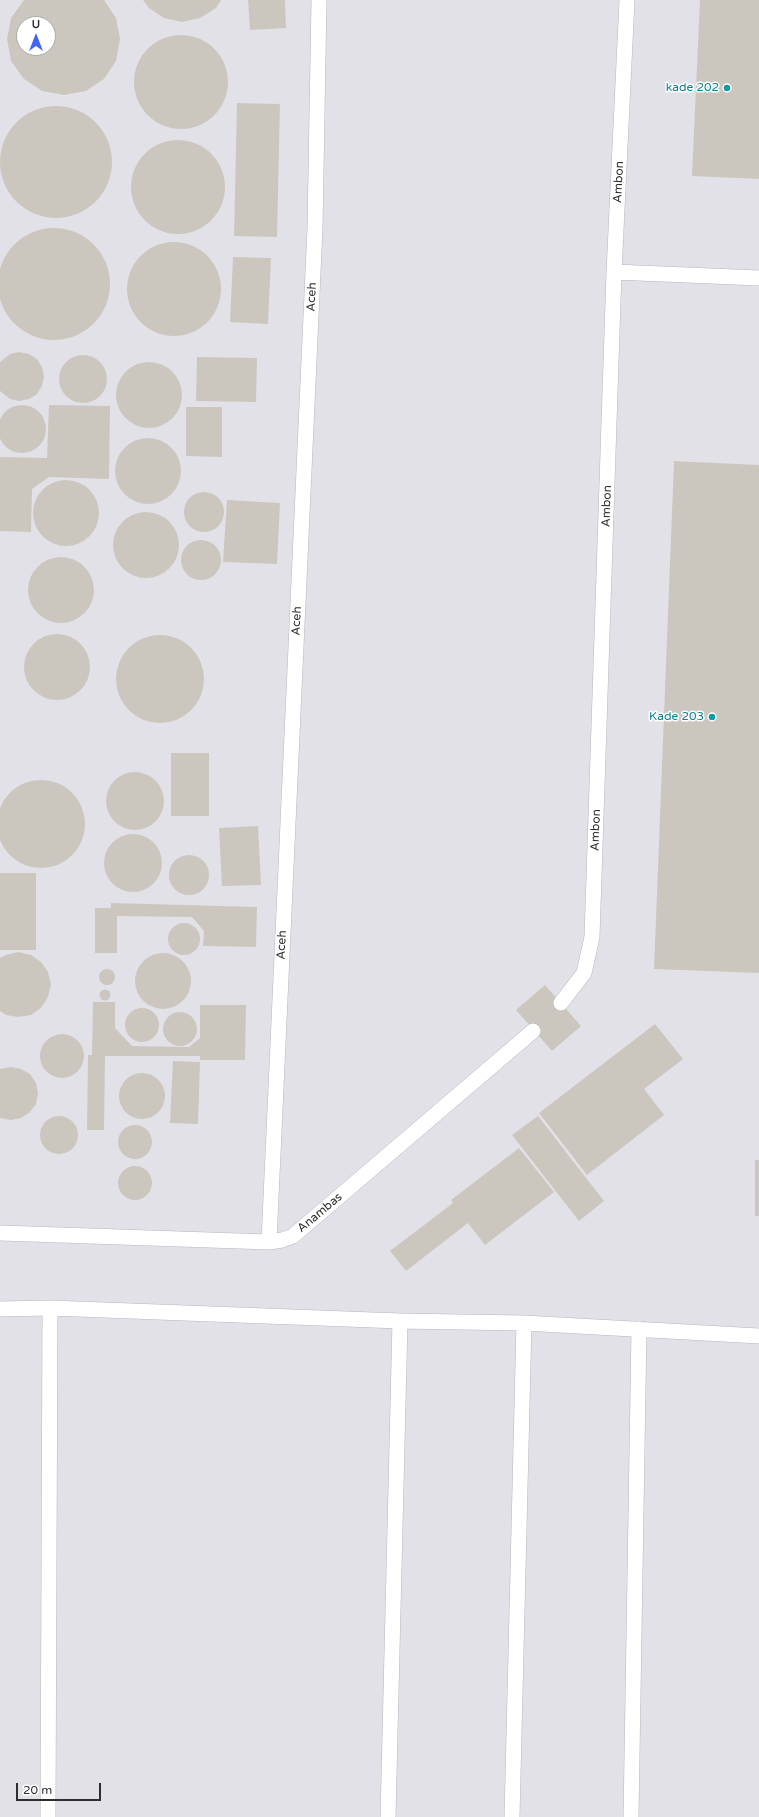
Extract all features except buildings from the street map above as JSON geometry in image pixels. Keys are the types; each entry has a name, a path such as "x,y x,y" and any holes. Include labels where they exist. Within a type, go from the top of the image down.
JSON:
{"lane":[{"name":"Aceh","path":"269,1242 315,228 319,0"},
{"name":"Ambon","path":"561,1003 584,973 592,937 614,272 627,0"},
{"path":"614,272 759,278"},
{"name":"Anambas","path":"0,1233 269,1242 282,1240 293,1236 533,1031"},
{"path":"48,1817 50,1308"},
{"path":"0,1309 50,1308 400,1321 524,1323 759,1336"},
{"path":"388,1817 400,1321"},
{"path":"512,1817 524,1323"},
{"path":"631,1817 639,1329"}],"shaded area":[{"path":"0,0 759,0 759,1817 0,1817"}],"place":[{"name":"kade 202","path":"727,88"},
{"name":"Kade 203","path":"712,717"}]}
